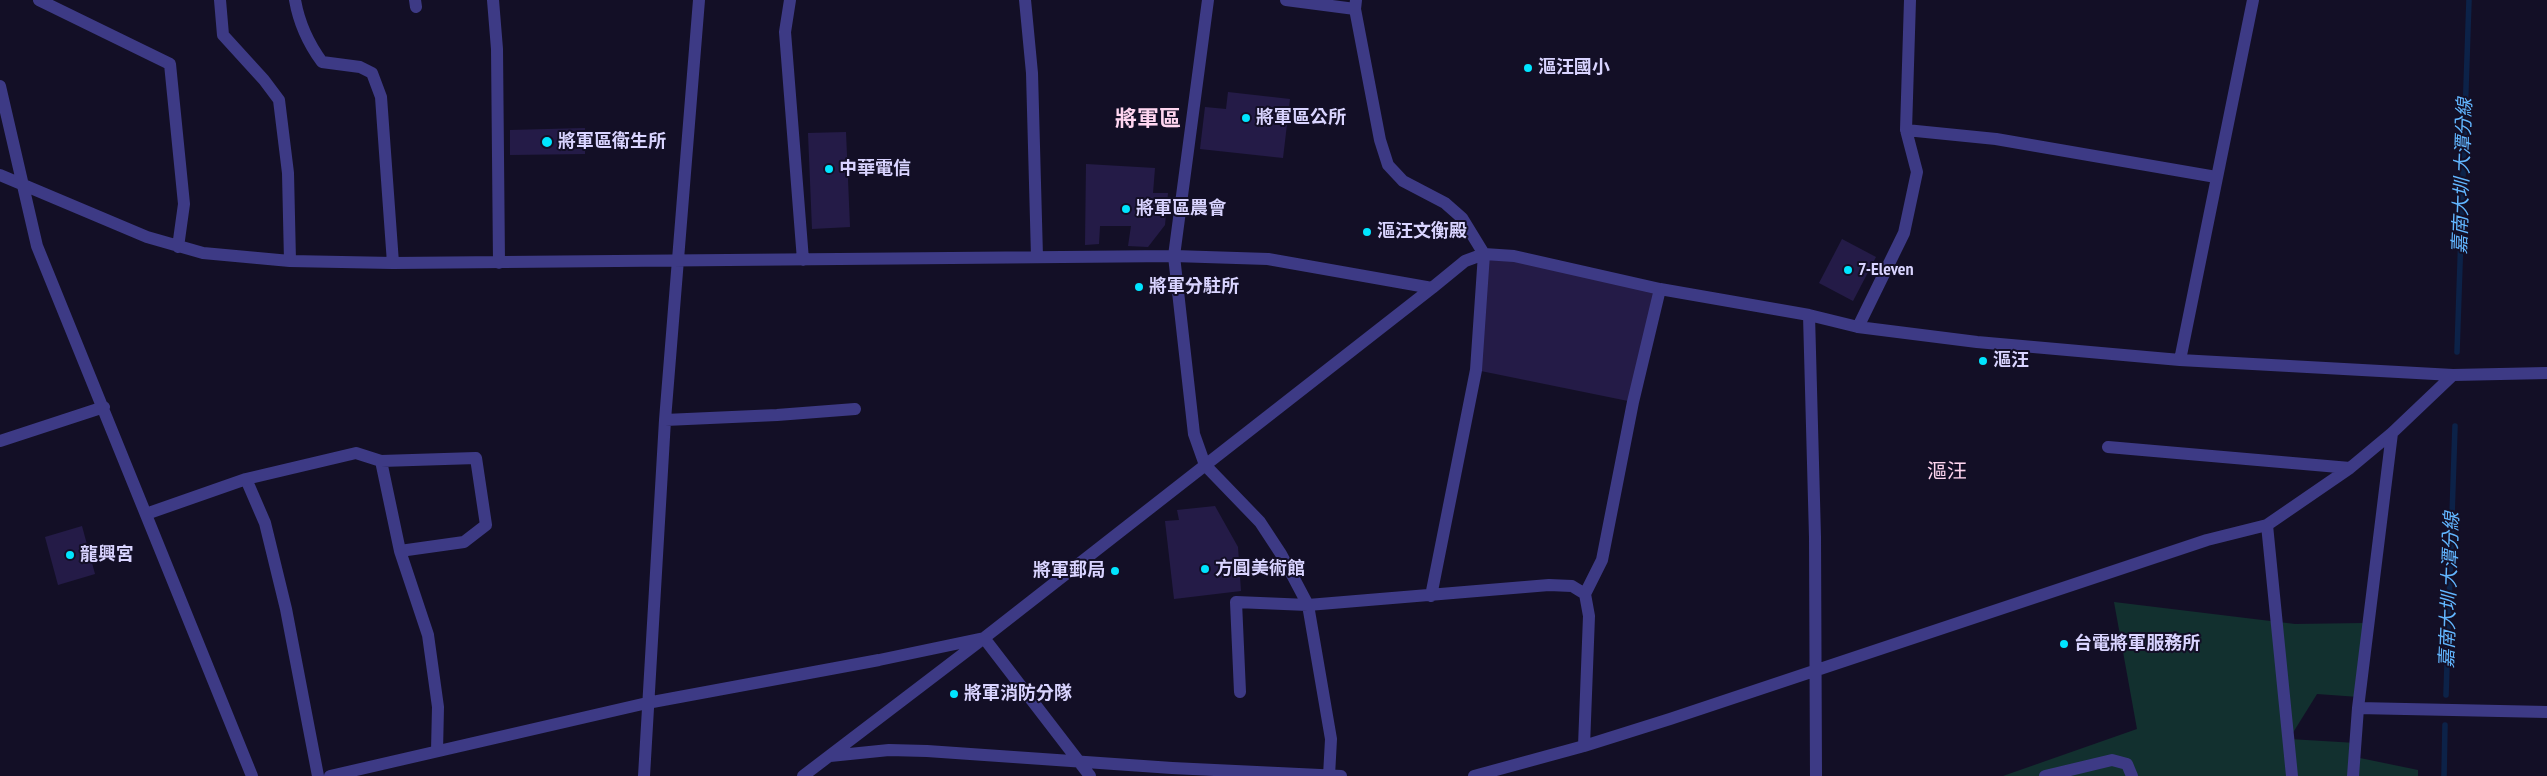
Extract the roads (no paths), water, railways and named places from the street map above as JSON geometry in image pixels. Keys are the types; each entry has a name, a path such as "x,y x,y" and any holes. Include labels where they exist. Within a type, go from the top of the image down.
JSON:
{"street":[{"path":"39,0 170,64 184,204 178,247"},
{"path":"220,0 223,35 264,80 279,100 288,172 290,261"},
{"path":"294,0 298,16 312,49 322,62 360,66 372,73 381,97 393,263"},
{"path":"493,0 497,49 499,263"},
{"path":"644,776 665,420 699,0"},
{"path":"790,0 785,32 803,260"},
{"path":"1025,0 1032,73 1037,257"},
{"path":"1208,0 1174,256 1194,434 1205,465 1260,522 1281,554 1308,605 1331,739 1328,776"},
{"path":"1286,0 1355,5 1380,140 1388,165 1403,181 1445,203 1462,218 1484,254 1476,370 1431,596"},
{"path":"1858,327 1904,233 1917,172 1906,130 1910,0"},
{"path":"2180,360 2253,0"},
{"path":"0,86 37,246 104,407 252,776"},
{"path":"1906,130 1996,139 2216,177"},
{"path":"0,175 147,237 178,247 229,256 290,261 499,263 1174,256 1268,259 1432,288"},
{"path":"803,776 984,638 1465,261 1484,254 1514,256 1660,289 1809,316 1858,327 1977,342 2180,360 2453,375 2547,373"},
{"path":"1584,746 1589,616 1585,594 1602,560 1634,402 1660,289"},
{"path":"1809,316 1815,537 1816,776"},
{"path":"1474,776 1584,746 2207,540 2267,525 2350,468 2392,433 2453,375"},
{"path":"0,440 104,407"},
{"path":"665,420 777,415 854,409"},
{"path":"2353,776 2358,708 2392,433"},
{"path":"2108,447 2350,468"},
{"path":"146,514 246,480 356,454 381,461 476,458 486,525 464,542 400,551"},
{"path":"381,461 400,551 428,635 438,707 437,751"},
{"path":"246,480 265,523 286,609 318,776"},
{"path":"2267,525 2292,776"},
{"path":"1240,692 1236,602 1308,605 1550,585 1572,586 1585,594"},
{"path":"330,776 648,703 879,660 984,638"},
{"path":"984,638 1090,776"},
{"path":"2358,708 2547,712"},
{"path":"830,756 889,750 1341,776"},
{"path":"2045,776 2112,760 2127,764 2132,776"}],"waterway":[{"name":"嘉南大圳 大潭分線","path":"2457,352 2469,0"},
{"name":"嘉南大圳 大潭分線","path":"2446,695 2455,426"},
{"name":"嘉南大圳 大潭分線","path":"2444,776 2445,725"}],"place":[{"name":"漚汪國小","path":"1528,68"},
{"name":"將軍區公所","path":"1246,118"},
{"name":"將軍區衛生所","path":"547,142"},
{"name":"中華電信","path":"829,169"},
{"name":"將軍區農會","path":"1126,209"},
{"name":"漚汪文衡殿","path":"1367,232"},
{"name":"7-Eleven","path":"1848,270"},
{"name":"將軍分駐所","path":"1139,287"},
{"name":"漚汪","path":"1983,361"},
{"name":"龍興宮","path":"70,555"},
{"name":"方圓美術館","path":"1205,569"},
{"name":"將軍郵局","path":"1115,571"},
{"name":"台電將軍服務所","path":"2064,644"},
{"name":"將軍消防分隊","path":"954,694"}],"district":[{"name":"將軍區","path":"1148,120"},
{"name":"漚汪","path":"1947,472"}]}
